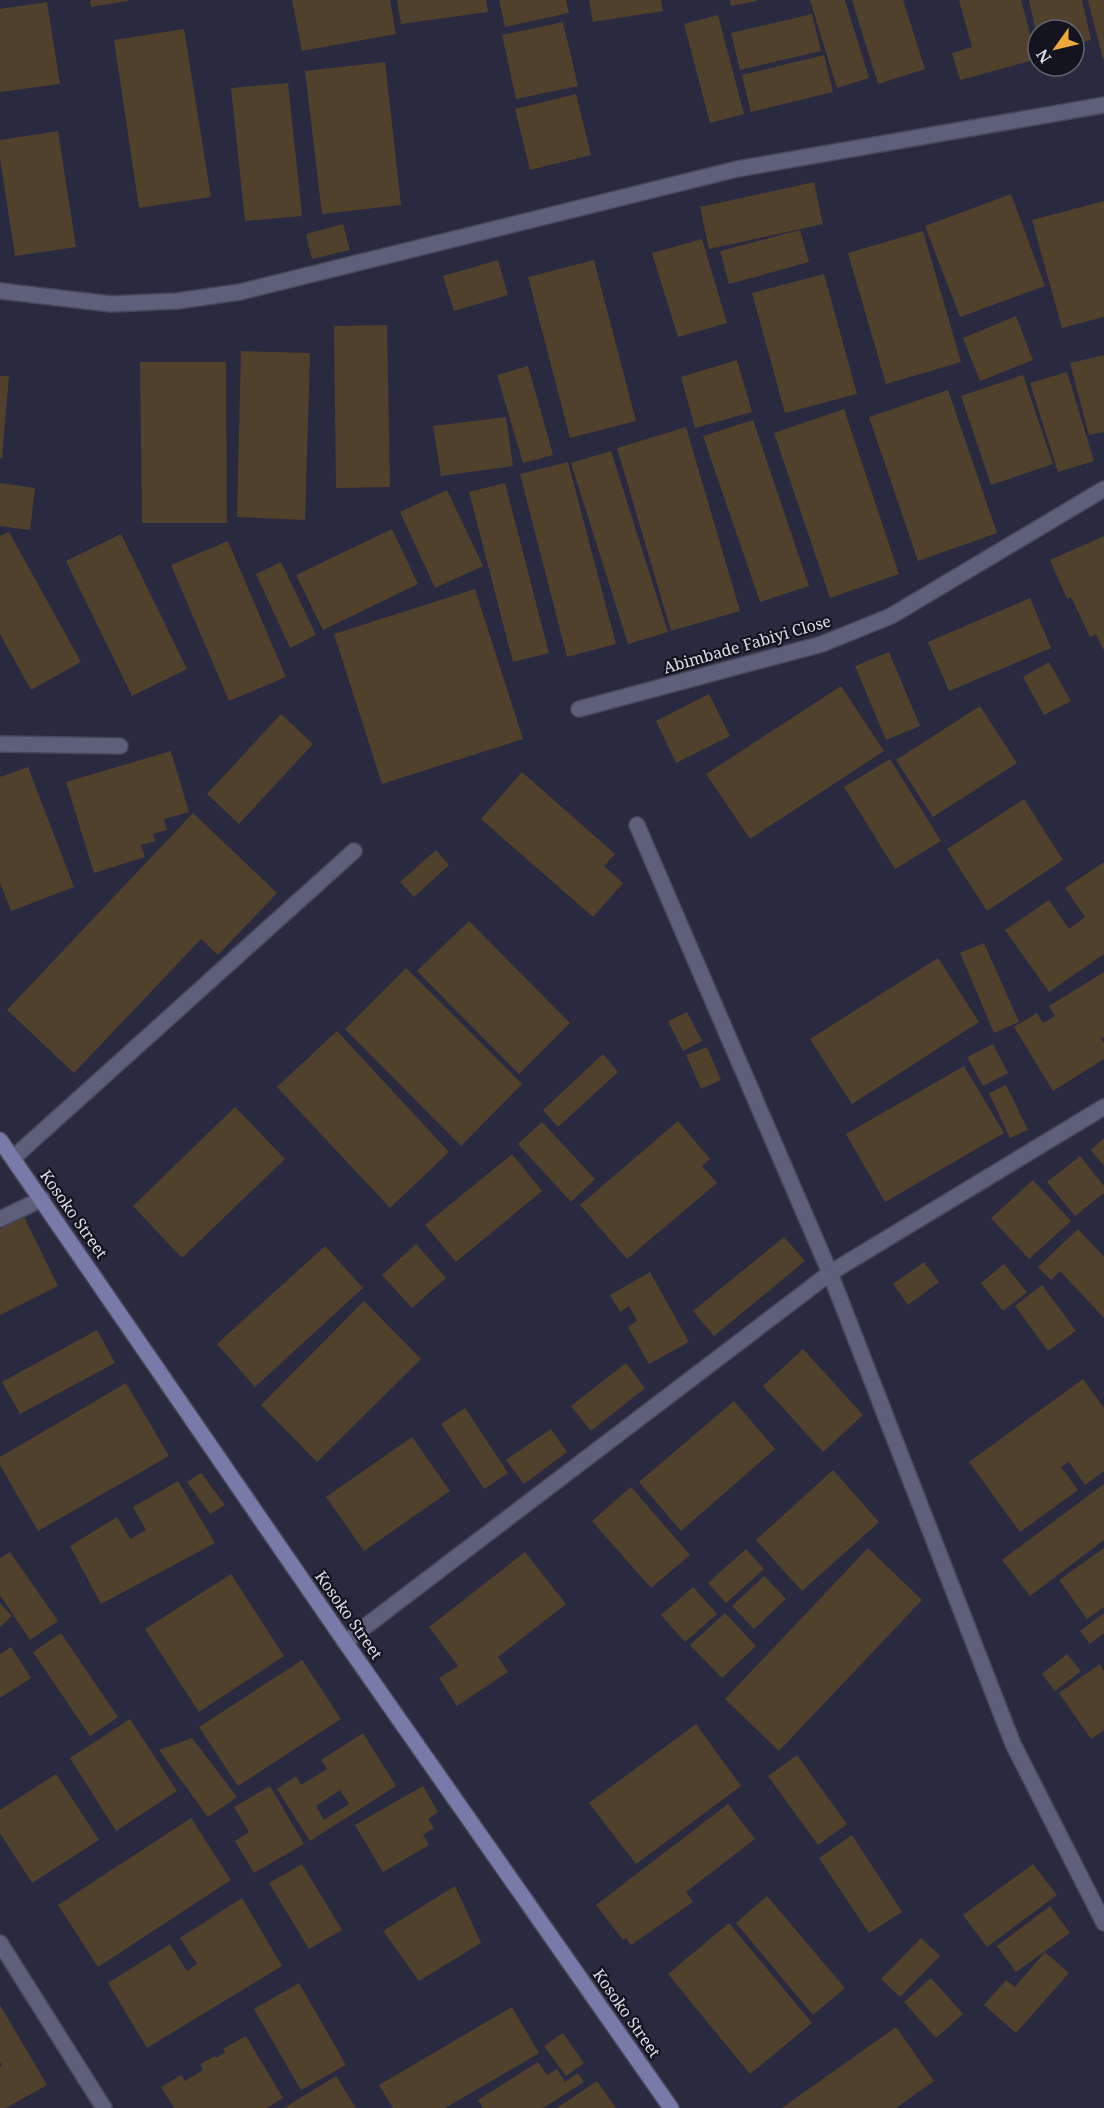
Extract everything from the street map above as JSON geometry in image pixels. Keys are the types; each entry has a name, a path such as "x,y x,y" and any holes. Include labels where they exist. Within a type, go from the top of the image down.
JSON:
{"street":[{"path":"0,291 111,304 177,301 240,292 737,169 1104,105"},
{"name":"Abimbade Fabiyi Close","path":"579,709 822,644 891,616 1104,489"},
{"path":"0,744 120,746"},
{"path":"637,825 830,1273 1013,1744 1104,1923"},
{"path":"13,1158 354,851"},
{"path":"345,1642 830,1273 1104,1107"},
{"name":"Kosoko Street","path":"0,1140 345,1642 671,2108"},
{"path":"0,1219 42,1199"},
{"path":"3,1953 104,2108"}],"building":[{"path":"90,0 128,0 128,1 91,7"},
{"path":"292,0 390,0 396,34 302,51"},
{"path":"397,0 486,0 488,12 401,24"},
{"path":"499,0 566,0 569,13 505,27"},
{"path":"589,0 661,0 663,11 593,22"},
{"path":"730,0 757,0 757,1 731,6"},
{"path":"810,0 845,0 869,78 837,88"},
{"path":"852,0 903,0 925,69 878,84"},
{"path":"959,0 1021,0 1026,18 1026,62 960,80 952,53 972,47"},
{"path":"1029,0 1082,0 1091,40 1086,41 1086,18 1033,18"},
{"path":"1088,0 1104,0 1104,59 1103,59"},
{"path":"47,2 60,84 0,92 0,9"},
{"path":"812,14 821,51 740,70 731,33"},
{"path":"718,15 744,114 710,123 684,24"},
{"path":"563,22 578,86 516,99 502,35"},
{"path":"184,29 211,197 139,208 114,40"},
{"path":"824,55 833,92 751,112 742,75"},
{"path":"385,62 401,205 322,214 305,71"},
{"path":"288,83 302,216 245,221 231,88"},
{"path":"576,94 591,155 530,170 515,109"},
{"path":"58,131 76,247 15,256 0,158 0,140"},
{"path":"814,182 823,224 709,249 700,207"},
{"path":"1011,194 1045,286 960,317 925,226"},
{"path":"1104,201 1104,317 1062,328 1032,220"},
{"path":"343,224 350,250 312,259 306,234"},
{"path":"800,230 809,262 729,284 720,251"},
{"path":"923,231 961,362 886,384 848,253"},
{"path":"702,239 727,323 678,337 652,253"},
{"path":"498,260 508,295 454,311 443,276"},
{"path":"594,260 636,421 570,438 528,277"},
{"path":"824,274 857,394 785,413 752,293"},
{"path":"1016,316 1033,360 980,381 963,338"},
{"path":"387,325 390,487 336,488 334,326"},
{"path":"241,351 310,353 305,520 237,517"},
{"path":"1104,355 1104,432 1089,435 1070,363"},
{"path":"737,360 752,412 695,428 681,377"},
{"path":"140,362 226,362 227,523 142,523"},
{"path":"528,366 553,455 523,463 497,375"},
{"path":"1067,372 1094,461 1058,472 1030,383"},
{"path":"1023,375 1053,464 991,485 961,396"},
{"path":"0,376 9,376 2,458 0,458"},
{"path":"948,390 997,533 918,561 869,417"},
{"path":"844,409 899,574 830,598 774,433"},
{"path":"506,417 513,466 441,476 433,426"},
{"path":"753,420 809,586 760,602 703,436"},
{"path":"686,427 740,611 671,631 617,448"},
{"path":"611,451 668,632 628,644 571,463"},
{"path":"568,462 616,644 567,657 520,474"},
{"path":"0,483 35,488 30,530 0,526"},
{"path":"505,483 549,653 513,662 469,492"},
{"path":"447,490 483,566 435,588 400,512"},
{"path":"392,529 418,584 323,630 296,575"},
{"path":"9,532 81,662 31,690 0,634 0,536"},
{"path":"121,534 187,669 132,696 66,561"},
{"path":"1104,536 1104,651 1096,634 1090,637 1071,597 1067,599 1050,560"},
{"path":"228,541 286,677 229,701 171,565"},
{"path":"281,562 316,635 290,648 256,574"},
{"path":"475,589 523,739 382,784 334,634"},
{"path":"1030,598 1051,648 949,691 928,642"},
{"path":"889,652 920,726 886,740 855,666"},
{"path":"1049,662 1071,701 1044,715 1023,677"},
{"path":"841,686 884,751 750,839 706,774"},
{"path":"709,694 730,736 676,763 656,721"},
{"path":"980,706 1017,763 933,817 896,760"},
{"path":"281,714 313,744 239,824 207,794"},
{"path":"171,751 189,812 164,819 167,830 153,834 155,841 141,845 145,857 94,873 66,782"},
{"path":"890,759 941,841 895,869 844,787"},
{"path":"28,767 74,887 11,911 0,883 0,777"},
{"path":"522,772 615,854 604,866 623,883 593,917 481,819"},
{"path":"1024,799 1063,860 987,911 947,849"},
{"path":"193,813 277,893 218,955 201,939 74,1073 7,1010"},
{"path":"436,850 449,865 414,897 400,882"},
{"path":"1104,862 1104,954 1049,992 1005,930 1049,900 1069,929 1085,917 1065,888"},
{"path":"469,921 570,1023 519,1074 417,971"},
{"path":"984,943 1019,1022 994,1033 960,953"},
{"path":"938,958 979,1022 852,1104 810,1039"},
{"path":"406,968 522,1084 461,1146 345,1029"},
{"path":"1104,972 1104,1037 1101,1039 1104,1043 1104,1059 1053,1091 1014,1027 1037,1013 1043,1023 1055,1016 1049,1006"},
{"path":"687,1012 702,1041 683,1051 668,1021"},
{"path":"337,1031 449,1152 390,1208 277,1087"},
{"path":"993,1044 1008,1073 983,1086 967,1057"},
{"path":"707,1047 721,1080 701,1089 686,1055"},
{"path":"603,1054 618,1072 558,1127 543,1110"},
{"path":"964,1066 1004,1133 885,1202 846,1134"},
{"path":"1006,1085 1028,1130 1010,1138 989,1093"},
{"path":"235,1107 285,1159 182,1258 133,1206"},
{"path":"678,1121 710,1159 702,1166 717,1183 627,1259 580,1205"},
{"path":"542,1122 595,1179 571,1202 518,1144"},
{"path":"1104,1138 1104,1166 1091,1150"},
{"path":"512,1154 542,1191 456,1262 425,1225"},
{"path":"1080,1156 1104,1186 1104,1193 1075,1216 1047,1182"},
{"path":"1033,1180 1071,1221 1029,1259 991,1218"},
{"path":"24,1217 58,1286 0,1315 0,1229"},
{"path":"1078,1229 1104,1257 1104,1318 1060,1271 1051,1280 1038,1267"},
{"path":"784,1237 805,1261 714,1336 693,1311"},
{"path":"416,1244 446,1278 412,1308 382,1275"},
{"path":"325,1246 363,1288 255,1387 217,1344"},
{"path":"924,1262 939,1282 908,1305 893,1284"},
{"path":"1004,1264 1027,1292 1003,1311 981,1283"},
{"path":"650,1272 689,1342 649,1364 628,1327 637,1321 629,1306 620,1312 610,1295"},
{"path":"1042,1285 1076,1331 1048,1351 1015,1306"},
{"path":"364,1301 421,1359 317,1462 261,1405"},
{"path":"97,1330 115,1363 20,1414 2,1382"},
{"path":"803,1349 863,1415 823,1452 763,1386"},
{"path":"626,1363 645,1388 591,1431 571,1406"},
{"path":"1083,1379 1104,1408 1104,1471 1085,1485 1069,1462 1061,1467 1078,1490 1020,1532 969,1462"},
{"path":"126,1383 169,1456 38,1531 0,1465 0,1457"},
{"path":"734,1401 775,1449 681,1531 639,1482"},
{"path":"465,1408 508,1473 484,1489 441,1424"},
{"path":"551,1429 567,1452 524,1484 506,1460"},
{"path":"412,1437 450,1491 364,1551 326,1497"},
{"path":"833,1470 879,1522 802,1591 756,1540"},
{"path":"201,1473 225,1505 210,1514 187,1482"},
{"path":"178,1481 215,1543 101,1604 70,1546 117,1517 130,1539 146,1530 133,1507"},
{"path":"1104,1484 1104,1540 1030,1596 1002,1560"},
{"path":"631,1487 690,1555 651,1588 592,1521"},
{"path":"868,1548 922,1600 779,1751 725,1699"},
{"path":"1104,1548 1104,1607 1087,1619 1059,1580"},
{"path":"746,1549 764,1569 726,1603 708,1583"},
{"path":"10,1552 58,1621 30,1640 0,1595 0,1558"},
{"path":"525,1552 566,1604 498,1657 508,1672 457,1706 439,1678 458,1666 429,1627"},
{"path":"231,1574 284,1656 199,1712 145,1629"},
{"path":"764,1576 786,1599 754,1629 732,1606"},
{"path":"693,1587 717,1614 685,1642 661,1615"},
{"path":"0,1603 12,1616 0,1627"},
{"path":"725,1613 756,1646 722,1678 690,1645"},
{"path":"1104,1613 1104,1633 1090,1644 1080,1631"},
{"path":"61,1633 118,1717 90,1736 33,1652"},
{"path":"11,1647 31,1678 0,1698 0,1654"},
{"path":"1067,1654 1081,1671 1055,1691 1042,1674"},
{"path":"302,1660 341,1719 238,1786 199,1727"},
{"path":"1100,1664 1104,1671 1104,1730 1091,1739 1059,1693"},
{"path":"130,1719 177,1791 116,1831 70,1758"},
{"path":"696,1724 741,1786 636,1864 589,1803"},
{"path":"363,1733 396,1786 310,1841 277,1789 296,1776 301,1785 327,1769 321,1760","holes":["340,1790 349,1804 324,1820 316,1806"]},
{"path":"192,1738 237,1797 208,1817 159,1750"},
{"path":"797,1755 847,1824 818,1845 768,1776"},
{"path":"56,1774 99,1840 32,1883 0,1833 0,1810"},
{"path":"270,1786 304,1844 254,1873 235,1841 249,1832 234,1807"},
{"path":"423,1786 438,1812 428,1819 434,1828 423,1835 429,1845 383,1872 355,1825"},
{"path":"728,1804 755,1839 686,1892 693,1902 631,1945 626,1938 623,1940 596,1905"},
{"path":"191,1818 231,1880 98,1967 58,1905"},
{"path":"852,1835 902,1912 869,1933 819,1858"},
{"path":"302,1864 342,1930 309,1949 269,1883"},
{"path":"1033,1864 1057,1895 987,1947 963,1915"},
{"path":"455,1886 481,1943 419,1981 383,1931"},
{"path":"767,1896 845,1988 813,2015 736,1923"},
{"path":"242,1898 282,1966 147,2048 108,1983 170,1944 187,1971 197,1964 180,1938"},
{"path":"1050,1906 1070,1933 1016,1972 997,1946"},
{"path":"729,1923 812,2023 750,2074 668,1974"},
{"path":"921,1938 940,1956 900,1997 881,1979"},
{"path":"1045,1952 1069,1973 1016,2033 984,2005 1006,1980 1015,1987"},
{"path":"931,1978 963,2014 936,2038 904,2002"},
{"path":"299,1983 346,2065 301,2090 254,2009"},
{"path":"0,2005 47,2085 6,2108 0,2108 0,2067 2,2065 0,2062"},
{"path":"512,2007 539,2053 445,2108 393,2108 379,2085"},
{"path":"896,2027 934,2081 896,2108 782,2108"},
{"path":"563,2033 584,2063 566,2076 544,2046"},
{"path":"246,2036 283,2098 267,2108 174,2108 161,2087 181,2075 185,2081 203,2070 200,2064 226,2052 223,2049"},
{"path":"538,2062 547,2075 557,2069 565,2082 578,2073 584,2082 543,2108 483,2108 478,2100"},
{"path":"336,2076 356,2108 284,2108"},
{"path":"597,2081 616,2108 557,2108"}]}
